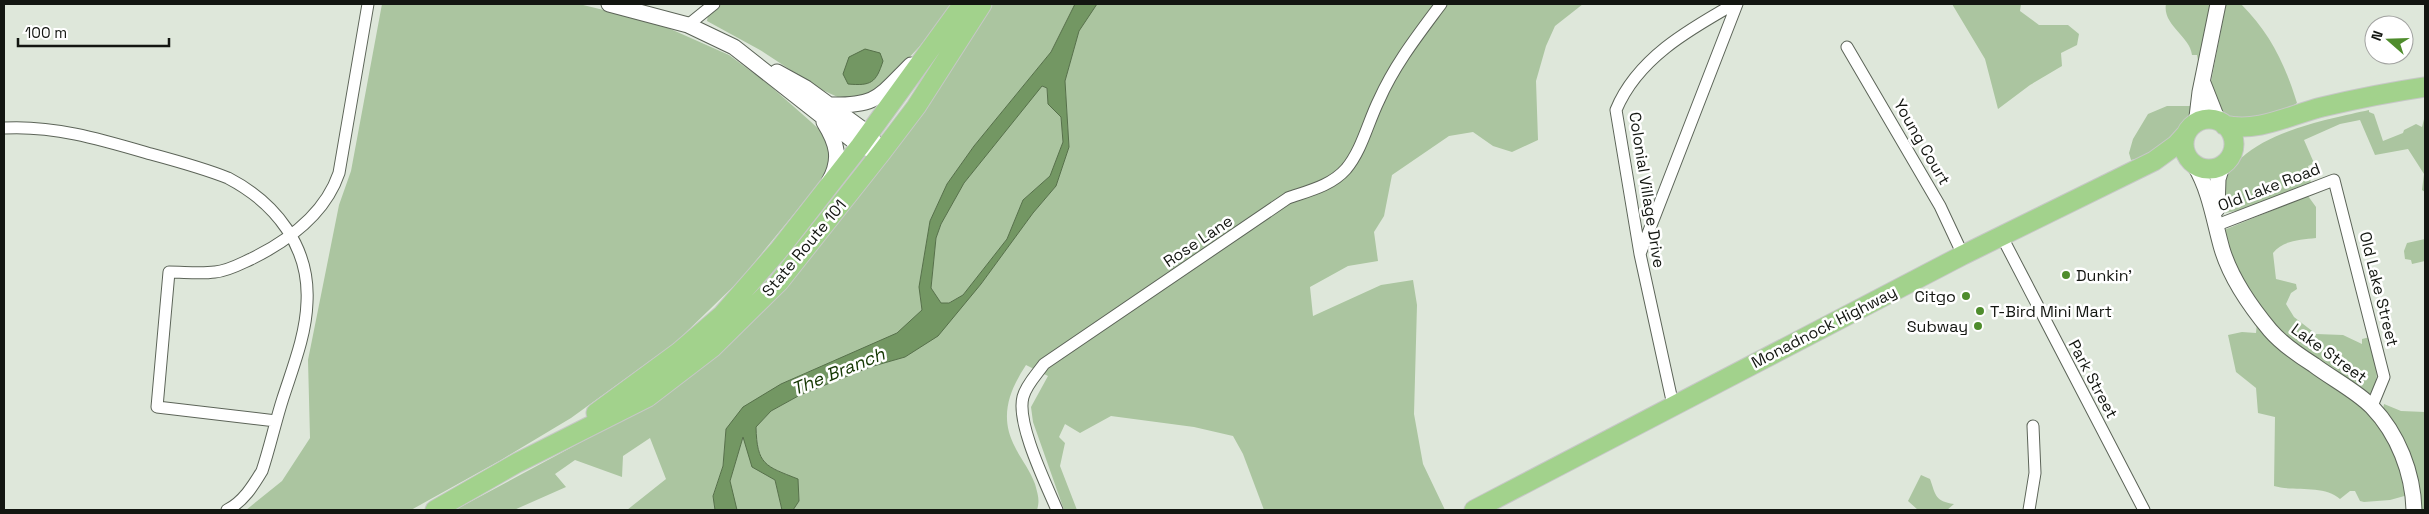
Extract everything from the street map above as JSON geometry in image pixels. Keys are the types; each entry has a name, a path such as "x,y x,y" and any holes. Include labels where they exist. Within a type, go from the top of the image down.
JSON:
{"highway":[{"name":"State Route 101","path":"518,464 600,410 679,352 722,315 778,252 822,196 865,140 963,4"},
{"name":"State Route 101","path":"435,510 518,464 648,397 712,348 780,282 916,107 982,4"},
{"path":"2276,122 2241,146 2227,161 2211,170 2195,166 2186,155 2184,141 2190,129 2207,119 2236,128 2276,122 2308,111 2352,100 2425,87"},
{"path":"2221,123 2232,133 2234,141 2227,161"},
{"name":"Monadnock Highway","path":"1474,510 1963,255 2154,161 2176,145 2190,129"},
{"name":"Monadnock Highway","path":"2154,161 2180,160 2195,166"}],"street":[{"path":"276,421 156,407 169,272 216,272 231,269 293,236 323,206 334,189 340,172 368,4"},
{"path":"608,4 688,25 734,47 824,110 881,153"},
{"path":"688,25 714,4"},
{"name":"Rose Lane","path":"1057,510 1039,467 1021,409 1024,394 1044,364 1288,198 1330,183 1346,169 1361,144 1379,100 1402,55 1441,4"},
{"path":"1640,254 1735,4"},
{"name":"Colonial Village Drive","path":"1673,405 1640,254 1616,110 1624,90 1647,64 1688,30 1735,4"},
{"path":"2190,129 2197,117 2218,4"},
{"path":"824,110 870,102 891,85 942,33"},
{"name":"Young Court","path":"1847,47 1940,206 1963,255"},
{"path":"2202,82 2221,123"},
{"path":"822,196 831,179 837,151 824,110"},
{"path":"4,128 22,127 56,130 128,147 228,178 244,186 263,201 293,236 304,269 307,303 301,342 262,471 251,489 228,510"},
{"name":"Lake Street","path":"2216,225 2217,188 2227,161"},
{"name":"Lake Street","path":"2195,166 2203,180 2228,266 2247,300 2271,331 2291,350 2372,406 2392,432 2405,462 2411,485 2414,510"},
{"name":"Old Lake Road","path":"2216,225 2334,180"},
{"name":"Old Lake Street","path":"2334,180 2379,350 2384,377 2372,406"},
{"name":"Park Street","path":"2001,236 2144,510"},
{"path":"2030,510 2035,473 2033,426"}],"shaded area":[{"path":"382,4 579,4 657,23 729,55 768,84 823,133 831,152 829,167 825,176 740,280 676,342 571,418 501,460 411,510 246,510 282,481 310,438 308,360 339,205 351,171"},
{"path":"722,4 954,4 919,47 879,90 860,99 842,99 818,88 760,50 707,21 708,15"},
{"path":"992,4 1075,4 1051,52 974,146 947,184 930,221 919,287 922,310 898,333 781,384 726,429 723,466 713,495 715,510 627,510 666,479 650,438 623,456 622,477 575,460 555,474 566,487 514,510 455,510 598,433 661,392 725,342 885,156 935,94"},
{"path":"1097,4 1583,4 1555,26 1546,46 1536,81 1538,140 1512,152 1493,146 1473,132 1449,136 1392,175 1384,216 1374,232 1378,261 1348,266 1310,287 1313,316 1381,285 1413,280 1417,305 1414,414 1423,464 1445,510 1264,510 1243,454 1233,436 1194,427 1111,416 1080,433 1065,424 1059,437 1065,443 1060,466 1077,510 1064,510 1033,422 1031,407 1048,376 1026,365 1011,394 1007,415 1010,436 1035,484 1038,494 1037,510 793,510 799,501 798,479 777,471 765,462 761,457 756,427 771,411 800,395 870,367 905,357 981,284 1033,213 1056,186 1069,147 1065,81 1079,31"},
{"path":"1952,4 2021,4 2020,11 2039,25 2068,25 2079,34 2077,45 2061,53 2062,66 2030,85 1998,109 1985,59"},
{"path":"2166,4 2213,4 2198,61 2197,55 2192,55 2187,42 2168,18"},
{"path":"2226,4 2241,4 2268,38 2282,62 2297,103 2288,109 2247,123 2222,118 2211,82"},
{"path":"1041,86 1047,88 1048,104 1061,117 1063,142 1050,176 1023,200 1007,239 963,295 948,303 941,303 931,288 936,238 941,224 964,183"},
{"path":"2167,106 2190,106 2193,110 2181,131 2170,141 2158,149 2131,160 2129,153 2133,139 2148,114"},
{"path":"2369,110 2369,112 2374,114 2383,141 2403,133 2404,130 2416,124 2422,127 2425,115 2425,192 2422,190 2424,174 2408,149 2375,155 2360,120 2340,124 2304,140 2314,163 2308,166 2311,184 2237,211 2224,213 2223,188 2232,168 2249,152 2271,139 2297,128"},
{"path":"2308,196 2316,207 2316,238 2292,241 2282,245 2273,253 2276,279 2296,284 2297,289 2291,293 2286,304 2294,317 2316,334 2343,335 2362,344 2362,339 2370,337 2374,351 2377,378 2373,392 2365,395 2317,362 2276,327 2244,285 2233,260 2224,230"},
{"path":"2425,239 2425,261 2412,264 2411,260 2405,259 2404,251 2407,243"},
{"path":"2257,323 2350,397 2382,430 2396,452 2408,495 2390,500 2364,502 2360,501 2355,491 2350,491 2340,499 2326,491 2274,486 2275,417 2258,413 2256,388 2236,372 2228,335 2242,332 2256,333"},
{"path":"2384,404 2401,411 2425,412 2425,510 2420,510 2383,409"},
{"path":"743,437 766,475 775,480 782,510 737,510 735,508 730,481"},
{"path":"1921,475 1930,479 1937,497 1954,504 1947,510 1918,510 1908,501"}],"water":[{"name":"The Branch","path":"1075,4 1097,4 1079,31 1065,81 1069,147 1056,186 1033,213 981,284 938,336 905,357 870,367 800,395 771,411 756,427 758,449 765,462 770,467 798,479 799,501 793,510 782,510 775,480 752,467 743,437 730,481 737,510 715,510 713,496 723,466 726,429 743,407 781,384 897,333 922,310 919,287 930,221 947,184 974,146 1051,52","holes":["1042,86 1047,88 1048,104 1061,117 1063,142 1050,176 1023,200 1007,239 963,295 949,303 941,303 931,288 936,238 941,224 964,183"]},
{"path":"865,49 880,53 883,61 878,74 871,82 848,84 843,74 849,57"}],"place":[{"name":"Dunkin'","path":"2066,275"},
{"name":"Citgo","path":"1966,296"},
{"name":"T-Bird Mini Mart","path":"1980,311"},
{"name":"Subway","path":"1978,326"}]}
